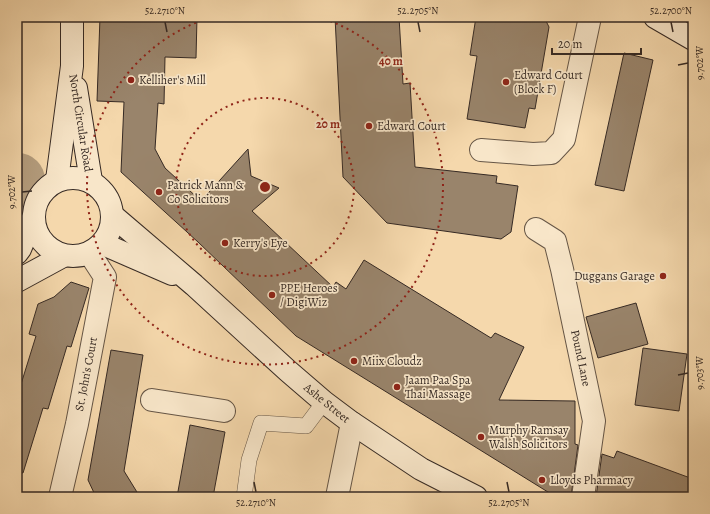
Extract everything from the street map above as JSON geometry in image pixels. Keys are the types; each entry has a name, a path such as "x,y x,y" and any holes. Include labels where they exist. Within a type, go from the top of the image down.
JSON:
{"street":[{"path":"57,180 72,66 72,17"},
{"path":"481,150 534,154 551,152 564,139 590,17"},
{"path":"655,17 693,39"},
{"name":"North Circular Road","path":"72,66 91,181"},
{"path":"17,281 63,256 96,249 111,229 112,215 109,202 102,190 91,181 77,177 57,180 45,188 35,204 33,218 18,250"},
{"name":"Ashe Street","path":"112,215 194,285 324,402 352,423 421,469 476,497"},
{"path":"33,218 38,237 46,247 63,256"},
{"name":"Pound Lane","path":"536,229 554,241 562,269 594,421 583,497"},
{"name":"Ashe Street","path":"96,249 194,285"},
{"name":"St. John's Court","path":"60,497 77,424 105,277 96,249"},
{"path":"152,400 224,411"},
{"path":"337,497 352,423"}],"lane":[{"path":"244,497 249,460 261,423 306,426 324,402"}],"building":[{"path":"100,17 197,17 196,58 165,57 164,104 158,103 155,149 165,168 201,201 248,149 251,176 279,188 252,211 333,287 336,282 346,289 364,260 491,338 495,333 524,347 499,400 575,401 575,444 578,445 571,497 556,497 296,336 198,242 121,172 124,102 97,101"},
{"name":"Edward Court","path":"335,17 399,17 403,84 410,83 415,167 497,176 496,183 518,186 511,232 501,239 387,223 343,177"},
{"name":"Edward Court (Block F)","path":"476,17 544,17 549,27 535,109 529,108 525,128 467,119 477,56 470,55"},
{"path":"624,53 653,60 624,191 595,185"},
{"path":"71,282 89,288 71,347 67,346 48,409 43,408 23,473 17,472 17,397 36,336 29,334 38,304 54,297"},
{"path":"636,303 648,344 598,358 586,317"},
{"path":"643,348 687,354 679,411 635,405"},
{"path":"111,350 143,355 124,471 140,497 96,497 88,480"},
{"path":"190,425 225,432 213,497 177,497"},
{"path":"617,451 693,479 693,497 596,497 602,454 614,458"}],"place":[{"name":"Kelliher's Mill","path":"131,80"},
{"name":"Edward Court (Block F)","path":"506,82"},
{"name":"Edward Court","path":"369,126"},
{"name":"Patrick Mann & Co Solicitors","path":"159,192"},
{"name":"Kerry's Eye","path":"225,243"},
{"name":"Duggans Garage","path":"663,276"},
{"name":"PPE Heroes / DigiWiz","path":"272,295"},
{"name":"Miix Cloudz","path":"354,361"},
{"name":"Jaam Paa Spa Thai Massage","path":"397,387"},
{"name":"Murphy Ramsay Walsh Solicitors","path":"481,437"},
{"name":"Lloyds Pharmacy","path":"542,480"}]}
